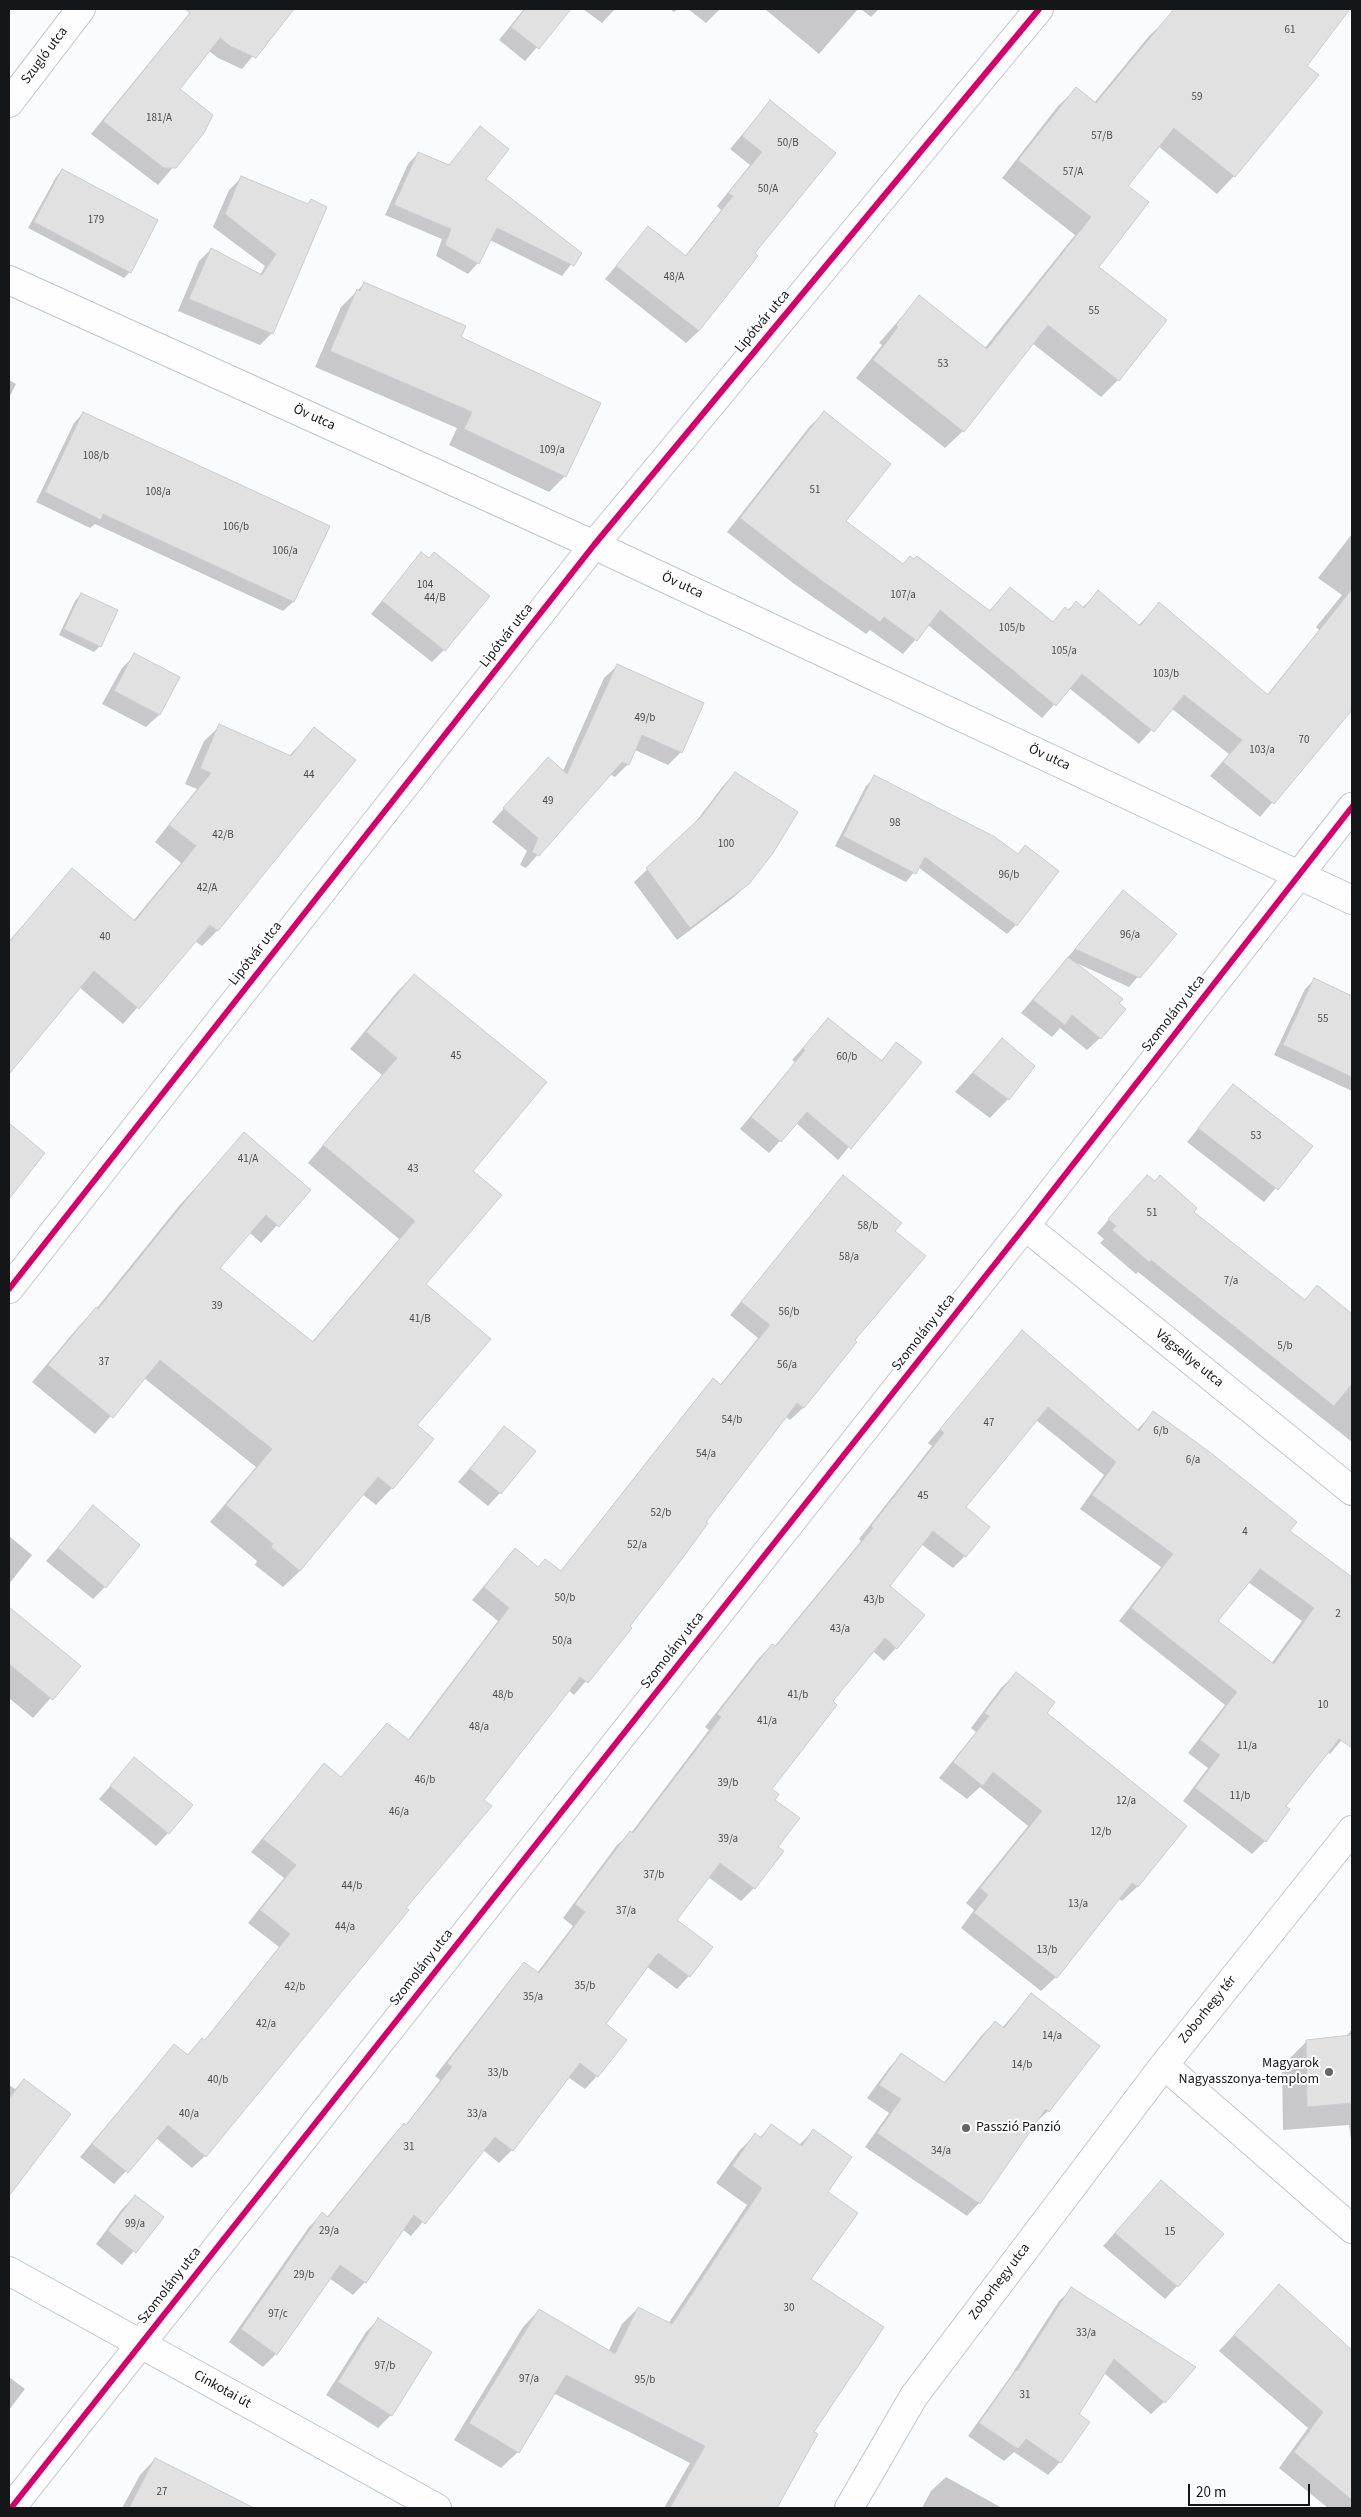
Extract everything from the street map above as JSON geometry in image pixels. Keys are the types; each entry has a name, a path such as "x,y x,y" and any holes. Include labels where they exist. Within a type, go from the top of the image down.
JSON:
{"street":[{"name":"Szugló utca","path":"9,103 81,9"},
{"name":"Lipótvár utca","path":"9,1289 594,545 1039,9"},
{"name":"Öv utca","path":"9,280 594,545 1352,900"},
{"name":"Szomolány utca","path":"11,2508 1025,1226 1297,875 1352,807"},
{"name":"Vágsellye utca","path":"1025,1226 1352,1492"},
{"name":"Zoborhegy tér","path":"1164,2065 1352,1830"},
{"path":"1164,2065 1352,2229"},
{"name":"Zoborhegy utca","path":"849,2508 914,2396 1164,2065"},
{"name":"Cinkotai út","path":"9,2272 437,2508"}],"building":[{"path":"185,9 294,9 256,58 230,46 220,38 180,89 213,115 204,133 176,168 164,168 103,121 190,13"},
{"path":"525,9 571,9 539,49 511,27"},
{"path":"1174,9 1350,9 1307,66 1319,75 1235,177 1174,128 1128,186 1149,202 1099,267 1167,320 1119,381 1048,325 964,432 873,360 919,295 987,349 1091,217 1018,160 1076,87 1096,103"},
{"path":"770,100 836,153 755,253 758,256 699,331 616,266 648,226 686,256 733,196 728,193 762,152 742,136"},
{"path":"480,126 509,149 486,179 582,253 574,266 497,228 479,264 445,245 451,229 394,205 418,152 449,165"},
{"path":"62,169 158,220 131,273 34,222"},
{"path":"241,176 308,204 311,199 327,207 273,334 189,299 211,248 262,275 276,254 225,214"},
{"path":"364,282 466,326 461,337 601,403 566,477 464,429 472,412 330,351 357,289 360,291"},
{"path":"824,411 891,464 846,521 903,564 910,556 914,559 917,556 990,611 1010,587 1053,622 1065,607 1069,610 1076,601 1084,608 1098,590 1140,626 1159,602 1268,695 1352,589 1352,710 1274,804 1223,762 1242,740 1184,695 1154,732 1082,674 1056,706 940,610 917,641 884,617 880,622 807,570 740,518"},
{"path":"83,412 330,526 294,602 103,514 101,520 45,492"},
{"path":"421,552 429,558 434,552 490,596 445,651 382,601"},
{"path":"81,593 118,610 101,647 64,629"},
{"path":"134,653 180,677 160,715 114,691"},
{"path":"617,664 704,703 682,753 642,735 629,765 622,762 539,856 532,852 538,838 503,808 548,757 567,774"},
{"path":"219,724 291,756 314,727 356,760 218,931 210,925 139,1009 94,971 9,1074 9,942 72,868 135,921 196,846 169,825 211,773 200,768"},
{"path":"735,772 798,812 773,853 749,884 690,928 646,868 701,817"},
{"path":"874,775 995,837 1018,854 1025,845 1059,871 1017,926 925,857 916,874 843,836"},
{"path":"1123,890 1177,934 1140,978 1075,949"},
{"path":"1068,957 1123,999 1119,1003 1126,1009 1101,1039 1072,1015 1065,1025 1033,1000"},
{"path":"414,974 547,1082 473,1171 502,1195 426,1284 491,1339 417,1425 434,1439 393,1489 378,1477 300,1571 271,1547 273,1544 226,1505 272,1449 160,1360 113,1418 48,1365 96,1307 98,1309 244,1132 311,1190 279,1227 266,1215 220,1268 313,1342 415,1221 323,1145 397,1058 366,1032"},
{"path":"1314,978 1352,996 1352,1077 1283,1045"},
{"path":"828,1018 882,1061 896,1042 922,1062 851,1149 807,1112 781,1142 751,1117"},
{"path":"1002,1038 1035,1066 1009,1100 973,1073"},
{"path":"1233,1084 1313,1146 1278,1190 1198,1128"},
{"path":"9,1123 45,1153 9,1199"},
{"path":"843,1175 902,1223 895,1231 926,1256 855,1340 857,1342 804,1408 797,1403 706,1522 708,1523 682,1559 630,1626 632,1628 588,1683 580,1677 484,1800 492,1806 406,1908 409,1910 206,2157 168,2125 128,2173 92,2144 174,2044 188,2055 202,2038 205,2040 290,1934 260,1910 296,1865 263,1839 324,1763 341,1777 387,1723 409,1740 509,1608 484,1587 515,1548 538,1567 545,1559 561,1571 713,1378 721,1385 770,1325 741,1302"},
{"path":"1147,1175 1155,1181 1160,1175 1197,1208 1194,1212 1305,1300 1317,1285 1352,1314 1352,1384 1334,1406 1151,1260 1149,1262 1112,1230 1116,1226 1108,1219"},
{"path":"1022,1330 1139,1431 1153,1411 1211,1453 1297,1522 1290,1531 1352,1577 1352,1748 1339,1739 1286,1806 1290,1809 1266,1842 1195,1788 1220,1755 1200,1740 1237,1692 1131,1608 1173,1554 1092,1495 1116,1462 1048,1407 966,1507 990,1527 966,1557 933,1531 890,1586 925,1615 897,1649 885,1638 833,1701 837,1705 772,1789 779,1794 775,1800 800,1818 778,1847 784,1851 755,1889 720,1863 677,1920 713,1947 690,1977 658,1953 606,2024 627,2040 598,2077 580,2063 513,2151 495,2137 425,2224 414,2215 366,2283 340,2265 277,2355 241,2329 322,2212 328,2217 404,2123 406,2125 452,2067 447,2063 524,1962 539,1973 585,1912 575,1904 630,1831 633,1833 721,1717 717,1714 772,1644 776,1646 873,1528 871,1526 944,1433 940,1429","holes":["1260,1569 1314,1608 1274,1664 1218,1621"]},
{"path":"504,1426 536,1451 501,1494 470,1469"},
{"path":"93,1505 140,1545 106,1588 58,1548"},
{"path":"9,1607 81,1666 53,1700 9,1664"},
{"path":"1016,1672 1055,1702 1047,1713 1187,1826 1138,1887 1132,1883 1057,1978 974,1913 988,1895 980,1888 1042,1811 993,1772 983,1786 953,1762 989,1716 984,1713"},
{"path":"134,1757 193,1805 169,1834 110,1786"},
{"path":"1031,1993 1100,2046 1049,2112 1046,2109 980,2204 877,2133 901,2099 879,2085 901,2053 945,2083 995,2021 1004,2028"},
{"name":"Magyarok Nagyasszonya-templom","path":"1352,2035 1352,2103 1307,2107 1306,2040"},
{"path":"24,2079 71,2114 9,2196 9,2099"},
{"path":"771,2124 802,2146 813,2129 852,2157 828,2192 858,2213 811,2279 884,2327 814,2432 818,2434 777,2508 670,2508 705,2446 566,2375 519,2453 469,2423 539,2309 615,2354 638,2307 672,2324 762,2188 732,2166 755,2133 761,2138"},
{"path":"1161,2180 1224,2234 1178,2287 1115,2233"},
{"path":"135,2195 164,2217 136,2253 108,2231"},
{"path":"1279,2284 1352,2350 1352,2500 1294,2452 1323,2412 1234,2335"},
{"path":"1071,2287 1196,2367 1165,2403 1114,2359 1079,2414 1090,2422 1061,2463 1026,2439 1018,2449 979,2423 1017,2371"},
{"path":"378,2318 432,2352 392,2416 338,2382"},
{"path":"155,2458 195,2478 254,2508 129,2508"}],"cycle path":[{"path":"9,1289 594,545 1039,9"},
{"path":"11,2508 1025,1226 1352,807"}],"place":[{"name":"Magyarok Nagyasszonya-templom","path":"1329,2072"},
{"name":"Passzió Panzió","path":"966,2128"}]}
